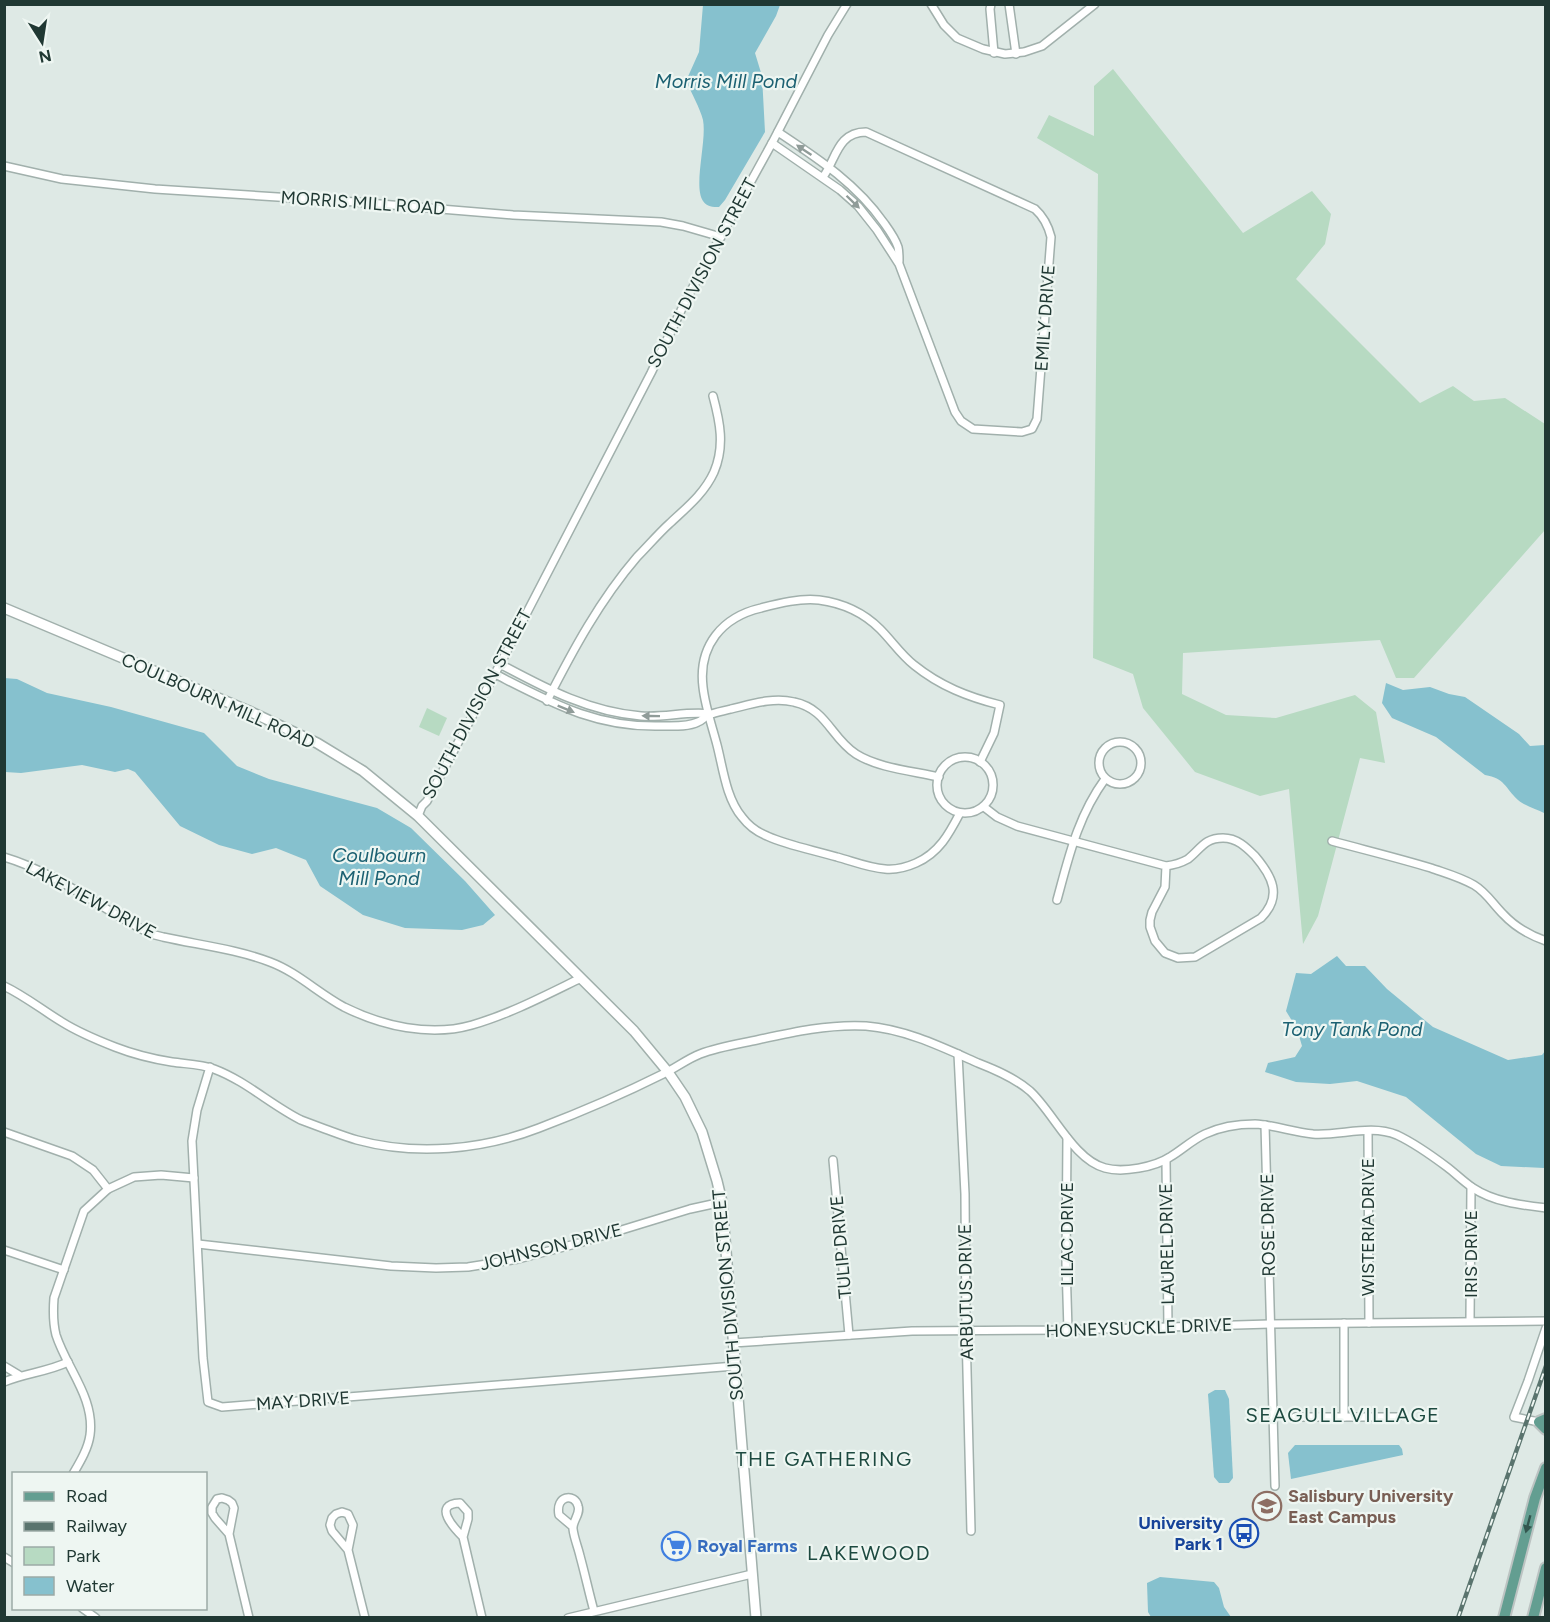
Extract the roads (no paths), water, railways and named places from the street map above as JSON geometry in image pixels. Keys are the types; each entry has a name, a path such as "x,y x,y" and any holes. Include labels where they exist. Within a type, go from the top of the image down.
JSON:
{"main road":[{"path":"1504,1617 1545,1468"},
{"path":"1533,1617 1545,1568"}],"street":[{"name":"SOUTH DIVISION STREET","path":"756,1617 722,1202 702,1132 685,1097 668,1071 634,1031 418,816 495,674 651,373 687,298 778,132 828,34 847,4"},
{"path":"932,4 944,25 957,38 994,53 1016,54 1042,46 1095,4"},
{"path":"991,4 994,53"},
{"path":"1009,4 1016,54"},
{"name":"EMILY DRIVE","path":"778,132 830,167 852,185 891,233 898,248 899,264"},
{"name":"EMILY DRIVE","path":"772,143 823,177 867,216 899,264 955,412 961,421 973,429 1022,432 1032,429 1037,419 1051,237 1042,215 1035,209 866,132 856,133 844,141 823,177"},
{"name":"MORRIS MILL ROAD","path":"4,166 62,179 132,187 513,215 661,222 721,237"},
{"path":"548,701 587,627 623,574 707,484 717,464 721,446 721,428 713,396"},
{"path":"960,813 950,833 936,850 916,862 895,868 874,867 765,836 750,826 732,800 703,687 704,662 711,643 722,628 743,613 785,602 807,599 831,602 860,614 879,628 904,656 935,681 960,693 1000,705 994,733 980,762"},
{"name":"COULBOURN MILL ROAD","path":"4,608 249,711 317,743 363,771 418,816"},
{"path":"500,664 552,692 588,706 625,714 652,716 695,712 710,714 761,701 794,702 813,710 822,717 849,748 863,758 879,764 939,777"},
{"path":"495,674 567,710 596,719 633,726 698,723 710,714"},
{"path":"1117,742 1130,745 1135,749 1139,755 1140,769 1137,775 1132,780 1118,784 1105,779 1101,773 1099,760 1105,748 1117,742"},
{"path":"965,758 980,762 988,768 992,776 992,792 989,800 984,807 968,813 960,813 951,809 939,795 939,777 943,769 957,759 965,758"},
{"path":"1057,900 1073,841 1086,809 1105,779"},
{"path":"984,807 1005,821 1166,866 1187,859 1206,842 1222,838 1231,839 1245,846 1270,875 1273,888 1272,902 1261,918 1202,954 1186,958 1172,956 1159,947 1150,927 1152,912 1165,887 1166,866"},
{"path":"1332,842 1458,876 1476,886 1489,897 1515,925 1526,933 1545,941"},
{"name":"LAKEVIEW DRIVE","path":"4,857 20,862 88,896 151,934 245,954 272,963 291,972 342,1006 393,1026 426,1029 470,1026 519,1007 581,978"},
{"path":"4,986 65,1024 114,1047 151,1058 210,1067 235,1078 304,1121 356,1140 382,1146 428,1149 481,1144 521,1135 716,1049 829,1026 855,1026 882,1028 904,1033 1003,1074 1025,1087 1040,1101 1067,1138 1087,1159 1100,1167 1129,1169 1166,1161 1188,1144 1217,1130 1240,1125 1265,1125 1312,1134 1381,1131 1393,1134 1441,1162 1471,1187 1493,1197 1545,1208"},
{"name":"ARBUTUS DRIVE","path":"958,1054 965,1194 971,1531"},
{"name":"MAY DRIVE","path":"210,1067 197,1110 192,1141 203,1358 208,1402 222,1407 735,1366"},
{"name":"ROSE DRIVE","path":"1265,1125 1275,1486"},
{"name":"WISTERIA DRIVE","path":"1368,1131 1369,1323"},
{"path":"4,1132 72,1156 93,1170 108,1189"},
{"name":"LILAC DRIVE","path":"1067,1138 1068,1330"},
{"name":"TULIP DRIVE","path":"833,1160 849,1335"},
{"name":"LAUREL DRIVE","path":"1166,1161 1168,1327"},
{"path":"74,1472 86,1451 90,1437 88,1404 56,1333 53,1313 54,1298 84,1211 108,1189 134,1177 161,1175 194,1178"},
{"name":"IRIS DRIVE","path":"1470,1321 1471,1187"},
{"name":"JOHNSON DRIVE","path":"198,1244 392,1266 468,1267 518,1259 690,1209 722,1202"},
{"path":"4,1250 64,1270"},
{"name":"HONEYSUCKLE DRIVE","path":"733,1343 912,1331 1545,1321"},
{"path":"1344,1323 1344,1417"},
{"path":"1543,1423 1514,1417 1545,1328"},
{"path":"4,1382 19,1375 54,1369 68,1362"},
{"path":"4,1366 19,1375"},
{"path":"1295,1417 1398,1417"},
{"path":"230,1534 212,1513 212,1507 217,1499 222,1498 232,1503 234,1513 230,1534 249,1617"},
{"path":"464,1537 447,1517 447,1511 455,1503 460,1503 468,1512 464,1537 482,1617"},
{"path":"348,1550 332,1531 330,1525 332,1518 342,1512 348,1514 353,1525 348,1550 364,1617"},
{"path":"572,1526 594,1611"},
{"path":"568,1617 752,1574"}],"water":[{"name":"Morris Mill Pond","path":"703,5 780,5 755,53 762,76 765,132 719,207 706,204 700,194 703,120 686,81 699,52"},
{"name":"Coulbourn Mill Pond","path":"4,678 17,679 47,693 111,707 204,733 237,766 269,779 377,808 411,828 465,881 495,915 483,925 462,930 405,928 363,915 320,886 306,860 276,848 252,854 219,845 180,826 135,772 128,769 115,772 82,765 21,773 5,772"},
{"path":"1386,683 1403,690 1430,687 1465,697 1519,734 1530,746 1545,745 1545,815 1521,802 1501,781 1485,775 1436,737 1392,718 1382,703"},
{"name":"Tony Tank Pond","path":"1337,956 1346,966 1365,966 1387,989 1433,1027 1508,1060 1542,1055 1545,1051 1544,1168 1501,1166 1476,1154 1406,1097 1357,1081 1330,1084 1296,1082 1265,1072 1268,1063 1295,1057 1302,1046 1297,1029 1286,1011 1296,973 1311,974"},
{"path":"1215,1390 1225,1390 1229,1399 1233,1478 1229,1483 1219,1483 1214,1477 1208,1394"},
{"path":"1295,1445 1399,1445 1403,1455 1291,1479 1288,1453"},
{"path":"1160,1577 1214,1582 1219,1588 1224,1607 1231,1617 1151,1617 1148,1612 1147,1583"}],"railway":[{"path":"1458,1618 1546,1366"}],"place":[{"name":"Salisbury University East Campus","path":"1267,1506"},
{"name":"University Park 1","path":"1244,1533"},
{"name":"Royal Farms","path":"676,1546"}],"district":[{"name":"SEAGULL VILLAGE","path":"1343,1415"},
{"name":"THE GATHERING","path":"824,1459"},
{"name":"LAKEWOOD","path":"869,1553"}]}
